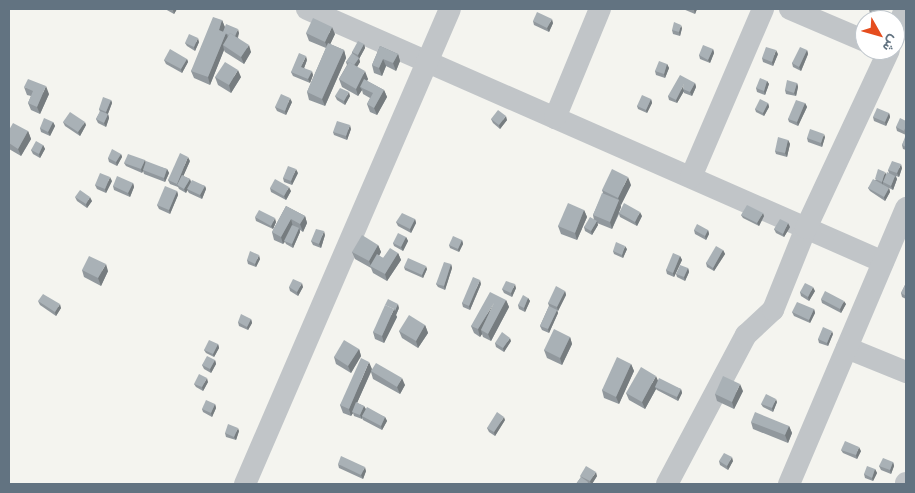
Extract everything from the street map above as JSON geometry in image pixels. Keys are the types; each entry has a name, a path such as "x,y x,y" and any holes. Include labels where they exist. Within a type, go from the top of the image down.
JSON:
{"street":[{"path":"307,9 426,59 555,118 884,262"},
{"path":"245,484 426,59 450,9"},
{"path":"555,118 600,9"},
{"path":"691,178 762,9"},
{"path":"790,9 855,37"},
{"path":"667,484 746,335 773,310 806,228 888,60"},
{"path":"789,484 905,213"},
{"path":"847,348 906,372"}],"building":[{"path":"537,12 552,19 547,28 533,21"},
{"path":"213,17 222,20 219,30 226,33 208,77 191,71"},
{"path":"313,18 332,27 325,42 306,33"},
{"path":"674,22 681,25 679,32 672,30"},
{"path":"226,24 238,29 235,36 223,32"},
{"path":"230,33 249,45 241,57 223,45"},
{"path":"189,34 198,38 194,47 185,43"},
{"path":"358,41 364,44 358,55 352,52"},
{"path":"328,43 344,50 322,99 307,92"},
{"path":"703,45 713,49 708,60 699,55"},
{"path":"380,46 398,54 393,63 383,59 379,68 372,65"},
{"path":"766,47 776,50 772,62 762,58"},
{"path":"800,47 807,50 799,67 792,63"},
{"path":"170,49 187,59 181,69 164,60"},
{"path":"299,53 306,56 301,67 312,71 308,79 291,72"},
{"path":"352,53 359,58 354,65 346,62"},
{"path":"659,61 667,64 664,74 655,71"},
{"path":"225,62 238,70 229,85 215,77"},
{"path":"349,62 365,71 356,89 339,79"},
{"path":"680,75 695,83 690,92 683,89 684,84 676,100 668,96"},
{"path":"760,78 767,81 764,91 756,88"},
{"path":"28,79 46,86 37,107 28,103 33,91 24,87"},
{"path":"364,79 384,90 374,108 367,104 373,93 360,87"},
{"path":"787,80 797,83 794,93 785,90"},
{"path":"340,88 349,92 344,101 335,96"},
{"path":"281,94 290,98 285,111 275,107"},
{"path":"642,95 651,99 646,110 637,106"},
{"path":"103,97 111,100 106,112 99,109"},
{"path":"760,99 768,103 763,113 755,109"},
{"path":"796,100 805,103 797,122 788,119"},
{"path":"877,108 889,113 885,122 873,117"},
{"path":"498,110 506,116 499,125 491,119"},
{"path":"100,111 108,114 104,123 96,119"},
{"path":"70,112 85,122 78,132 63,122"},
{"path":"44,118 53,122 48,132 40,128"},
{"path":"900,118 906,121 904,131 896,127"},
{"path":"337,121 350,125 346,136 333,132"},
{"path":"13,123 28,131 18,149 9,143 9,130"},
{"path":"810,129 824,134 821,143 807,138"},
{"path":"778,137 788,140 785,153 775,151"},
{"path":"906,137 906,147 902,145"},
{"path":"36,141 43,145 39,154 31,150"},
{"path":"112,149 121,154 116,162 108,158"},
{"path":"180,153 188,157 177,184 168,180"},
{"path":"128,154 145,160 141,169 124,163"},
{"path":"146,161 167,169 164,178 143,170"},
{"path":"892,161 901,164 897,173 888,170"},
{"path":"288,166 296,169 291,181 283,178"},
{"path":"612,169 628,177 618,198 602,190"},
{"path":"878,169 885,172 882,182 875,179"},
{"path":"887,172 895,176 891,186 883,182"},
{"path":"100,173 110,177 105,189 95,185"},
{"path":"182,175 190,179 184,189 177,185"},
{"path":"117,176 133,183 128,193 113,186"},
{"path":"275,179 289,187 284,196 270,188"},
{"path":"873,179 889,188 884,197 868,188"},
{"path":"192,180 205,186 200,195 187,189"},
{"path":"165,186 177,191 169,210 157,205"},
{"path":"80,190 90,197 86,204 75,197"},
{"path":"602,193 619,200 610,222 593,215"},
{"path":"568,203 584,210 575,233 558,226"},
{"path":"624,203 640,212 635,222 619,213"},
{"path":"747,205 763,213 757,223 741,215"},
{"path":"286,206 305,216 300,224 291,219 281,237 272,232"},
{"path":"259,210 275,218 271,226 255,217"},
{"path":"402,213 415,219 410,229 396,222"},
{"path":"590,217 597,221 591,231 584,227"},
{"path":"780,219 788,223 783,234 774,229"},
{"path":"697,224 708,230 705,236 694,230"},
{"path":"292,225 299,228 292,244 284,241"},
{"path":"316,229 324,231 319,244 311,241"},
{"path":"398,233 406,237 401,247 393,243"},
{"path":"362,235 378,245 369,261 352,252"},
{"path":"453,236 462,240 458,249 449,245"},
{"path":"616,242 625,246 622,255 613,251"},
{"path":"716,246 723,250 713,268 706,263"},
{"path":"390,248 398,253 385,274 370,266 377,254 383,258"},
{"path":"250,251 259,255 255,264 247,260"},
{"path":"673,253 680,256 673,273 666,270"},
{"path":"89,256 106,264 98,278 82,270"},
{"path":"408,258 426,266 422,275 404,267"},
{"path":"444,262 451,264 444,286 436,284"},
{"path":"680,265 688,268 684,277 676,274"},
{"path":"473,277 480,280 469,306 462,303"},
{"path":"293,279 302,283 297,292 289,287"},
{"path":"506,281 515,284 511,293 502,289"},
{"path":"805,283 813,287 808,297 800,292"},
{"path":"906,283 906,296 901,293"},
{"path":"556,286 565,291 557,307 548,303"},
{"path":"825,291 844,301 840,309 821,299"},
{"path":"490,292 506,300 488,334 481,330 494,303 478,329 471,326"},
{"path":"43,294 60,304 55,312 38,301"},
{"path":"523,295 528,298 524,308 518,305"},
{"path":"388,299 398,304 395,311 385,305"},
{"path":"797,302 814,309 809,320 792,312"},
{"path":"385,305 394,309 382,336 373,332"},
{"path":"549,306 557,310 548,329 540,326"},
{"path":"241,314 251,319 247,327 238,322"},
{"path":"409,315 425,325 416,341 399,331"},
{"path":"823,327 832,331 827,343 818,339"},
{"path":"554,329 570,337 560,358 544,350"},
{"path":"502,332 510,338 503,348 495,343"},
{"path":"209,340 218,344 213,354 204,350"},
{"path":"344,340 359,349 348,366 334,357"},
{"path":"207,356 215,360 210,369 202,365"},
{"path":"617,357 631,364 616,397 602,390"},
{"path":"361,358 369,362 349,409 340,405"},
{"path":"376,363 402,378 397,387 371,371"},
{"path":"641,367 656,376 642,402 626,393"},
{"path":"199,374 207,378 202,387 194,384"},
{"path":"723,376 740,384 732,402 715,394"},
{"path":"659,378 681,389 677,397 655,387"},
{"path":"766,394 776,399 772,408 761,404"},
{"path":"206,400 215,404 211,413 202,409"},
{"path":"356,402 364,406 360,415 352,412"},
{"path":"367,407 385,417 381,426 362,416"},
{"path":"497,412 504,417 494,432 487,428"},
{"path":"755,412 789,426 785,435 751,422"},
{"path":"228,424 238,428 234,437 225,433"},
{"path":"845,441 859,447 856,455 841,450"},
{"path":"724,453 732,457 727,466 719,461"},
{"path":"341,456 365,467 361,475 338,464"},
{"path":"883,458 893,462 890,470 879,466"},
{"path":"586,466 596,472 590,481 580,476"},
{"path":"867,466 875,469 872,478 864,474"},
{"path":"581,477 588,482 587,484 576,484"}]}
